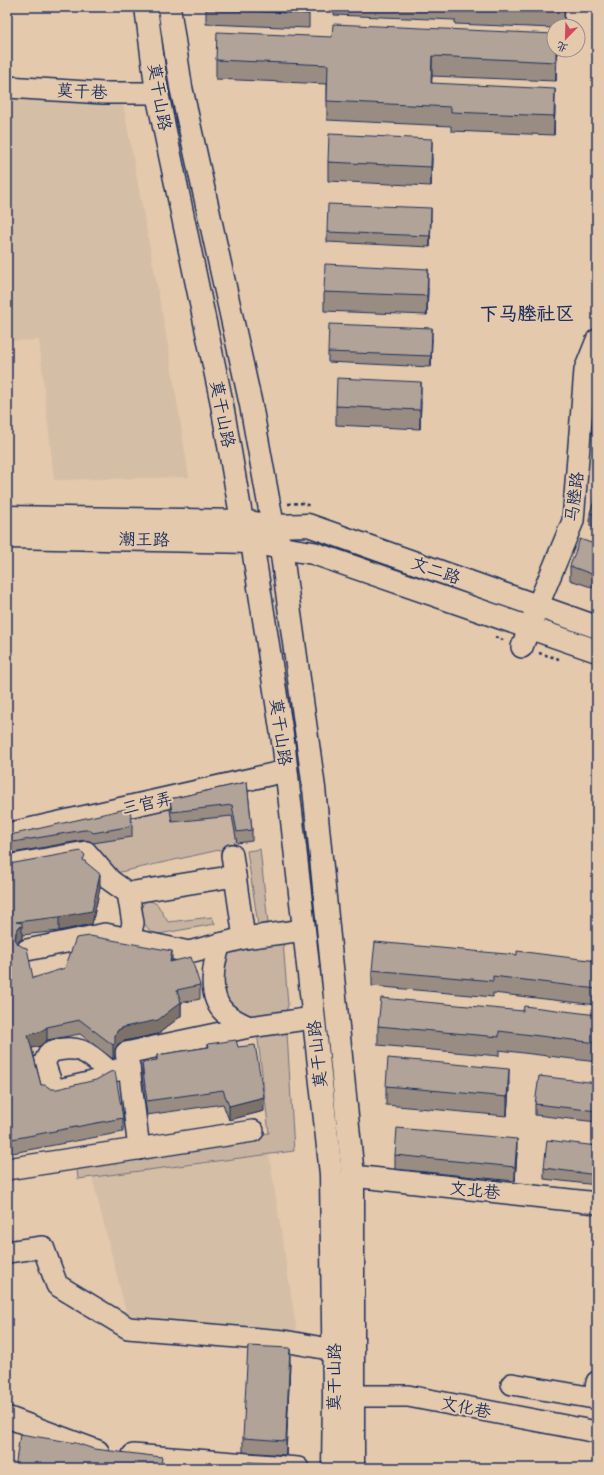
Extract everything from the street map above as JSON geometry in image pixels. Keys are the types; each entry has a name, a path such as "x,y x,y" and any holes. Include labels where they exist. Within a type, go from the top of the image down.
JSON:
{"main road":[{"name":"莫干山路","path":"146,7 158,92 221,399 242,521 252,542 286,771 330,1174 334,1350 344,1396 353,1468"},
{"name":"莫干山路","path":"169,7 181,87 251,405 273,526 281,548 314,788 353,1176 344,1396 334,1468"},
{"name":"潮王路","path":"7,517 242,521 273,526"},
{"name":"文二路","path":"273,526 308,525 597,627"},
{"name":"潮王路","path":"7,537 252,542 281,548"},
{"name":"文二路","path":"281,548 313,553 529,626 597,651"}],"street":[{"name":"莫干巷","path":"7,87 103,93 158,92"},
{"name":"马塍路","path":"522,647 529,626 573,521 585,370 597,340"},
{"name":"三官弄","path":"7,834 286,771"},
{"path":"7,866 86,852 111,882 128,893 235,876"},
{"path":"232,855 244,938"},
{"path":"128,893 133,923 129,940"},
{"path":"27,950 105,934 189,952 244,938 304,930"},
{"path":"220,944 214,961 213,979 215,996 223,1012 236,1021 249,1027"},
{"path":"139,1149 119,1069 126,1053 249,1027 313,1018"},
{"path":"7,1169 253,1131"},
{"name":"文北巷","path":"353,1176 597,1203"},
{"path":"7,1252 43,1247 57,1285 128,1328 284,1340 334,1350"},
{"path":"512,1384 594,1398 597,1382"},
{"name":"文化巷","path":"344,1396 408,1396 597,1432"},
{"path":"7,1417 95,1451 200,1464 298,1468"}],"shaded area":[{"path":"7,96 123,104 169,351 189,477 54,480 39,340 7,341"},
{"path":"235,795 241,837 228,848 98,877 71,841 72,824"},
{"path":"260,849 268,923 258,925 247,851"},
{"path":"148,900 157,904 168,922 212,917 215,924 153,935 143,922 142,905"},
{"path":"283,942 288,1005 285,1016 253,1020 228,1002 223,992 224,964 228,953 237,944"},
{"path":"279,1029 287,1033 294,1151 78,1179 76,1161 269,1133 257,1031"},
{"path":"269,1154 297,1333 128,1319 92,1177"}],"building":[{"path":"206,7 309,7 309,14 206,9"},
{"path":"508,7 564,7 564,9"},
{"path":"333,24 546,34 546,58 556,58 556,62 432,56 431,83 555,89 554,116 451,112 451,107 327,101 328,65 216,60 217,32 332,37"},
{"path":"329,134 432,139 431,167 328,162"},
{"path":"328,204 431,208 430,236 327,232"},
{"path":"325,264 428,269 427,296 324,292"},
{"path":"329,324 432,328 431,356 328,352"},
{"path":"337,378 421,382 420,410 336,406"},
{"path":"597,493 597,515 590,513"},
{"path":"580,539 597,545 597,576 570,566"},
{"path":"247,782 252,830 237,832 232,805 172,812 170,799"},
{"path":"130,808 132,826 93,833 90,830 84,830 7,843 7,835"},
{"path":"81,851 85,855 83,860 100,874 92,911 59,917 16,922 22,923 22,926 19,927 16,932 15,939 18,944 27,948 33,978 65,968 76,938 90,936 172,951 170,962 191,957 200,985 177,990 181,1002 158,1020 124,1027 118,1030 115,1035 115,1043 113,1045 80,1020 47,1027 40,1032 28,1035 41,1085 45,1085 51,1089 57,1089 96,1080 110,1072 115,1071 123,1118 7,1140 7,864"},
{"path":"375,942 517,955 517,951 597,961 597,989 493,976 493,981 372,970"},
{"path":"381,998 523,1011 524,1006 597,1015 597,1043 499,1031 499,1037 378,1026"},
{"path":"236,1040 238,1047 255,1045 264,1097 229,1106 223,1090 147,1101 142,1063 157,1060 157,1055 209,1047 208,1044"},
{"path":"388,1058 509,1069 507,1097 386,1086"},
{"path":"539,1076 597,1083 597,1111 535,1104"},
{"path":"397,1128 517,1139 515,1167 395,1155"},
{"path":"547,1140 597,1146 597,1175 544,1168"},
{"path":"248,1346 290,1348 286,1441 243,1438"},
{"path":"20,1434 76,1443 94,1449 162,1457 161,1468 15,1468"},
{"path":"248,1462 296,1466 296,1468 248,1468"}],"district":[{"name":"下马塍社区","path":"527,313"}]}
